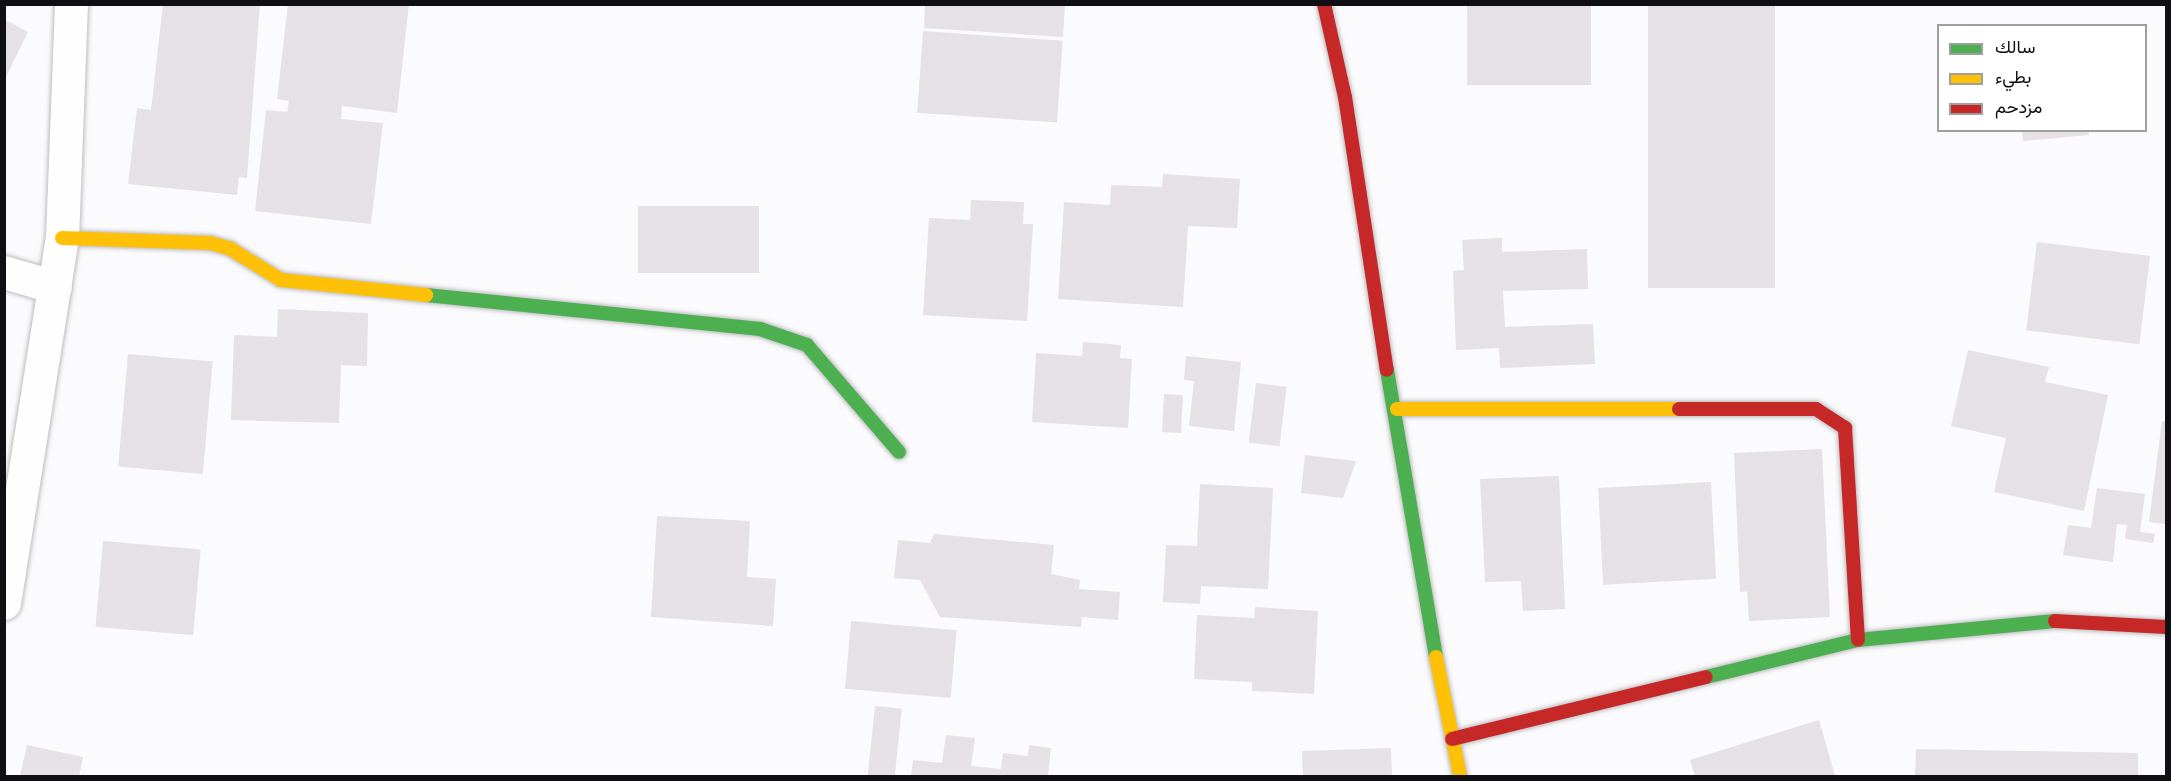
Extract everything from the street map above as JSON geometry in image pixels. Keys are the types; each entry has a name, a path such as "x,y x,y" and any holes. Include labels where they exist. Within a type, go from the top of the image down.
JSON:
{"street":[{"path":"4,603 62,238 71,4"},
{"path":"1324,4 1345,97 1396,409 1420,580 1460,777"},
{"path":"62,238 210,243 229,248 281,280 760,329 807,345 899,452"},
{"path":"4,272 55,287"},
{"path":"1396,409 1816,409 1831,416 1845,428 1850,449 1858,640"},
{"path":"1452,739 1858,640 2048,621 2166,627"}],"building":[{"path":"163,4 260,4 247,178 239,177 237,195 128,184 137,108 151,110"},
{"path":"288,4 409,4 397,113 342,106 341,119 383,123 371,224 255,211 266,110 287,112 289,101 277,99"},
{"path":"925,4 1065,4 1063,37 924,28"},
{"path":"1467,4 1591,4 1591,85 1467,85"},
{"path":"1648,4 1775,4 1775,288 1648,288"},
{"path":"4,19 28,32 4,81"},
{"path":"923,31 1063,41 1057,123 917,113"},
{"path":"2022,132 2088,132 2089,135 2023,141"},
{"path":"1163,174 1240,179 1237,228 1188,226 1183,307 1058,299 1064,202 1110,205 1111,185 1162,187"},
{"path":"971,200 1024,202 1023,224 1033,224 1027,321 923,315 929,218 970,220"},
{"path":"638,206 759,206 759,273 638,273"},
{"path":"1502,238 1502,252 1587,249 1588,289 1503,291 1505,327 1593,324 1595,364 1500,368 1499,348 1456,350 1453,271 1464,270 1462,240"},
{"path":"2037,242 2150,256 2139,344 2026,330"},
{"path":"278,309 368,313 367,366 341,365 339,423 231,420 234,335 277,337"},
{"path":"1083,342 1121,345 1120,358 1132,359 1128,428 1032,422 1036,353 1082,356"},
{"path":"1968,350 2049,367 2045,382 2108,395 2084,511 1994,492 2006,438 1951,426"},
{"path":"128,354 213,361 203,474 118,467"},
{"path":"1186,356 1241,362 1234,431 1189,426 1194,381 1184,380"},
{"path":"1256,383 1287,387 1279,446 1249,443"},
{"path":"1164,394 1183,395 1181,433 1162,432"},
{"path":"2162,421 2166,422 2166,524 2149,522"},
{"path":"1822,449 1830,617 1749,621 1747,591 1740,592 1734,453"},
{"path":"1305,455 1356,461 1343,498 1301,493"},
{"path":"1559,476 1565,609 1523,611 1521,581 1485,582 1480,479"},
{"path":"1711,482 1716,579 1603,585 1598,488"},
{"path":"1200,484 1273,488 1268,589 1201,586 1200,604 1163,602 1166,545 1197,546"},
{"path":"2097,488 2145,494 2140,532 2155,534 2153,543 2125,539 2127,525 2117,524 2113,562 2063,555 2068,525 2091,528"},
{"path":"657,516 750,521 747,577 776,579 773,626 651,617"},
{"path":"934,534 1054,545 1051,574 1080,580 1079,589 1120,592 1118,620 1082,617 1081,627 940,617 920,580 894,578 898,540 930,543"},
{"path":"103,541 201,550 193,635 96,627"},
{"path":"1255,607 1318,611 1314,694 1252,691 1252,682 1194,679 1197,615 1254,618"},
{"path":"851,621 957,630 951,698 845,689"},
{"path":"875,706 902,709 895,776 868,776"},
{"path":"1819,720 1835,776 1695,776 1690,760"},
{"path":"946,735 975,738 971,766 1001,769 1003,753 1028,756 1029,745 1051,748 1048,776 911,776 913,760 942,763"},
{"path":"27,745 83,757 79,776 20,776"},
{"path":"1391,748 1392,776 1303,776 1302,751"},
{"path":"1916,749 2138,753 2138,776 1915,776"}],"traffic: fast":[{"path":"426,295 760,329 807,345 899,452"},
{"path":"1387,370 1436,657"},
{"path":"1706,677 1858,640 2055,621"}],"traffic: slow":[{"path":"62,238 210,243 229,248 281,280 426,295"},
{"path":"1397,409 1679,409"},
{"path":"1436,657 1460,776"}],"traffic: jam":[{"path":"1324,4 1345,97 1387,370"},
{"path":"1679,409 1816,409 1845,428 1858,640"},
{"path":"2055,621 2166,627"},
{"path":"1452,739 1706,677"}]}
